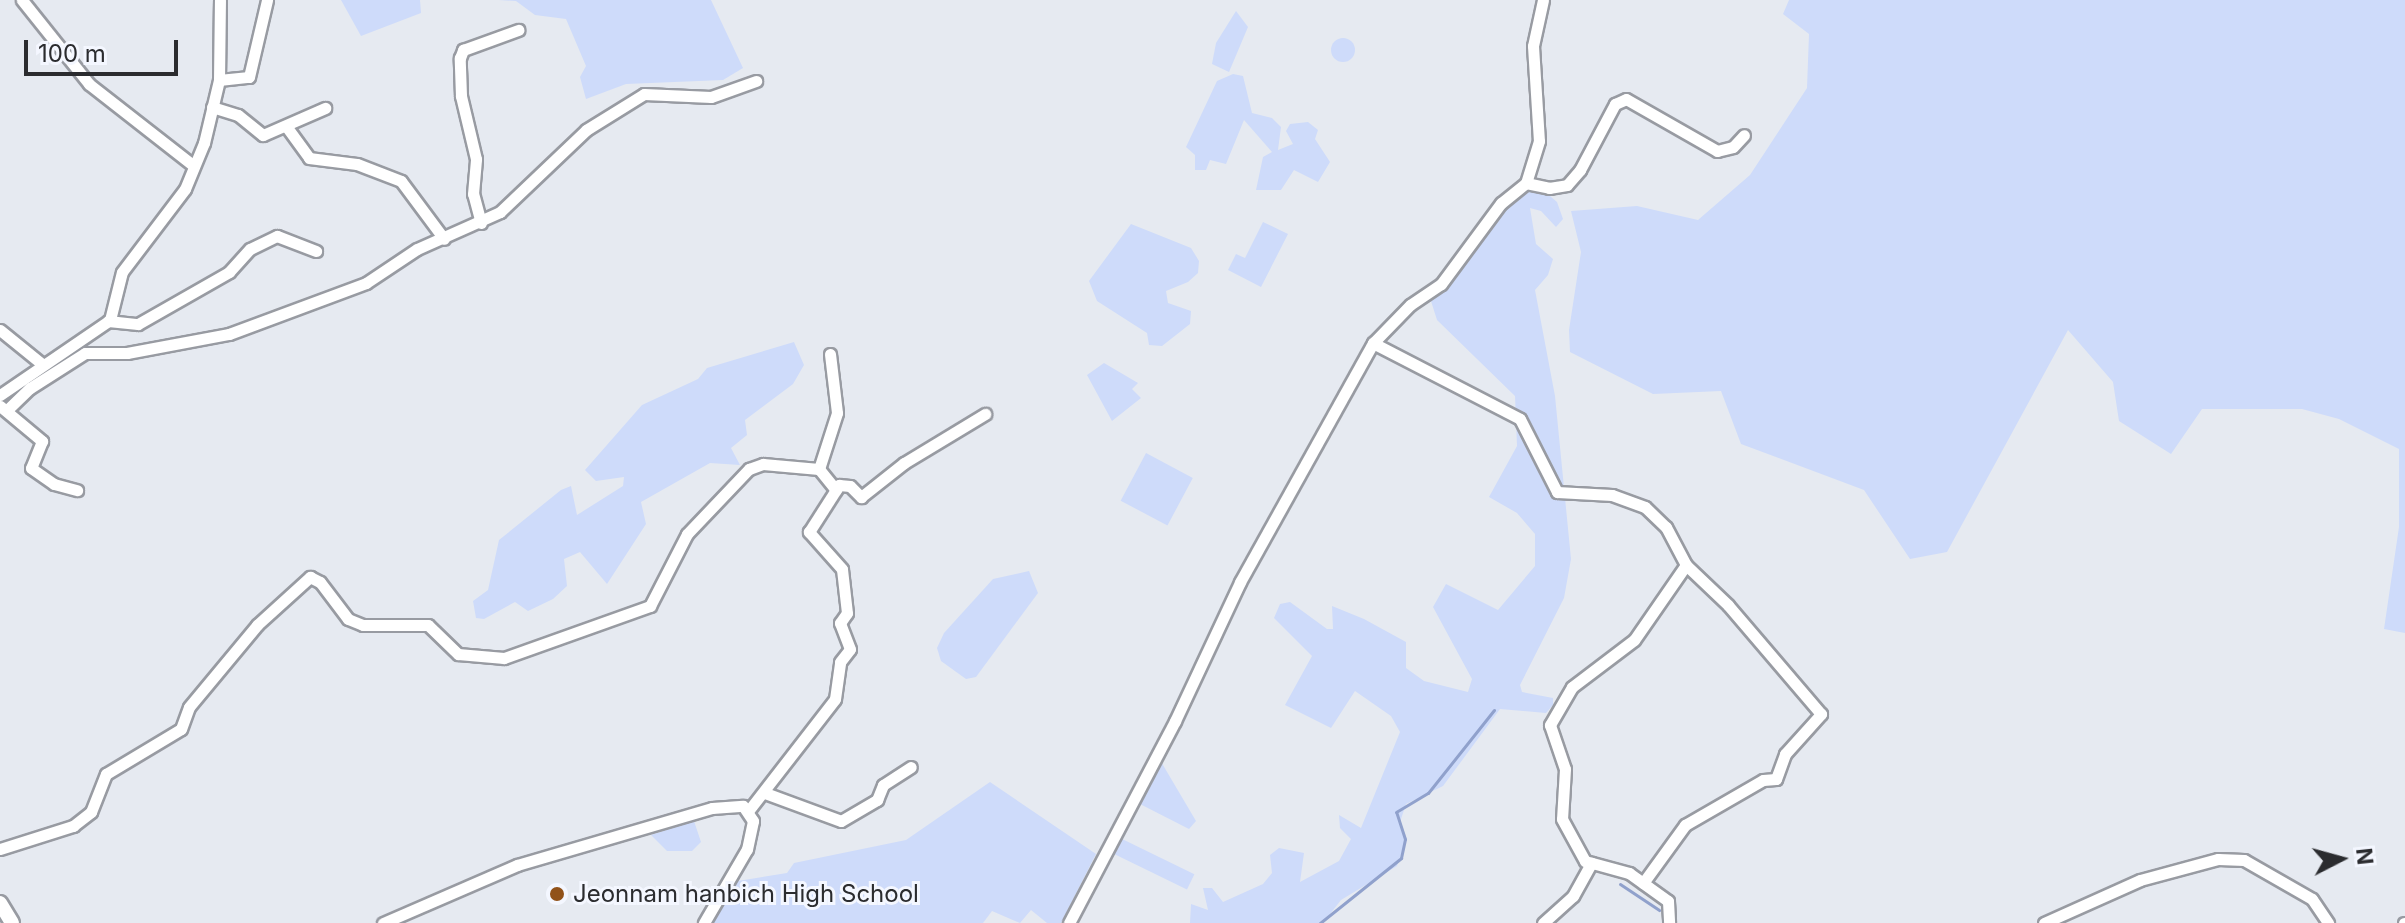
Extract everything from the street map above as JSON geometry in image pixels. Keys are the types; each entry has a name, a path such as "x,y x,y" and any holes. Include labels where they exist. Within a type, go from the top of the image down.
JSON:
{"street":[{"path":"22,0 89,84 194,166"},
{"path":"108,321 122,272 181,196 194,166 219,80 220,0"},
{"path":"219,80 249,77 267,0"},
{"path":"1069,923 1175,721 1240,582 1373,343 1410,305 1441,284 1501,203 1526,183 1539,141 1533,46 1543,0"},
{"path":"481,223 473,194 476,159 461,96 460,58 463,50 518,30"},
{"path":"77,490 54,484 31,468 42,441 4,408 78,356 127,353 243,330 366,283 500,212 586,130 639,97 711,97 756,81"},
{"path":"1526,183 1549,188 1567,185 1580,170 1615,104 1626,99 1717,151 1733,147 1744,135"},
{"path":"212,107 238,115 263,135 325,108"},
{"path":"286,126 309,158 357,164 401,181 444,239"},
{"path":"0,395 108,321 138,324 229,272 250,249 277,236 316,251"},
{"path":"0,330 42,364"},
{"path":"1373,343 1520,419 1557,492 1612,495 1645,507 1666,527 1686,565 1728,605 1821,714 1785,754 1776,779 1763,780 1685,825 1643,883"},
{"path":"819,469 837,413 830,354"},
{"path":"749,810 840,691 840,662 850,649 840,623 847,613 842,569 809,532 836,490 850,486 861,497 904,463 985,414"},
{"path":"0,849 73,826 91,812 106,774 181,729 189,707 257,625 310,577 320,582 348,619 363,625 428,625 458,654 504,658 650,606 687,534 749,469 763,464 819,469 836,490"},
{"path":"1669,923 1668,901 1629,873 1591,863 1562,819 1565,769 1550,725 1572,687 1634,640 1686,565"},
{"path":"765,793 841,821 877,800 883,785 911,767"},
{"path":"383,923 517,865 727,805 749,810"},
{"path":"704,923 747,849 753,827 749,810"},
{"path":"2044,923 2140,880 2218,859 2244,860 2312,899 2328,923"},
{"path":"1543,923 1573,896 1591,863"},
{"path":"0,903 12,923"}],"shaded area":[{"path":"341,0 420,0 421,13 361,36"},
{"path":"499,0 711,0 743,68 723,80 626,84 586,99 580,77 586,66 566,19 535,15 516,1"},
{"path":"1789,0 2405,0 2405,633 2384,629 2399,527 2399,449 2339,419 2302,409 2202,409 2171,454 2119,421 2113,382 2068,330 1947,552 1910,559 1864,490 1741,444 1721,391 1653,394 1570,352 1569,330 1581,252 1571,211 1637,206 1698,220 1750,175 1807,88 1809,34 1783,14"},
{"path":"1236,11 1248,27 1229,72 1212,64 1216,43"},
{"path":"1343,38 1352,41 1355,50 1352,59 1343,62 1334,59 1331,50 1334,41"},
{"path":"1233,74 1243,76 1252,113 1272,118 1281,127 1278,150 1293,144 1286,131 1290,124 1308,122 1318,130 1315,139 1330,162 1318,182 1294,170 1281,190 1256,190 1263,157 1272,152 1244,120 1226,164 1210,160 1206,170 1195,170 1195,155 1186,147 1217,81"},
{"path":"1529,187 1544,191 1557,202 1563,219 1556,227 1541,211 1530,208 1536,244 1553,259 1548,275 1535,290 1555,396 1571,559 1564,598 1520,685 1522,692 1553,698 1553,705 1546,713 1500,709 1443,786 1406,804 1400,822 1407,839 1397,866 1341,900 1323,923 1190,923 1191,904 1208,910 1203,888 1212,888 1223,902 1263,884 1272,873 1270,855 1279,848 1304,853 1300,882 1339,861 1351,839 1340,828 1339,815 1361,828 1400,732 1391,716 1355,691 1331,728 1285,705 1312,656 1274,618 1280,604 1290,602 1327,629 1333,629 1332,606 1364,619 1406,642 1406,668 1424,681 1468,692 1472,679 1433,607 1446,584 1498,610 1535,566 1535,534 1517,513 1489,497 1517,446 1515,396 1437,320 1430,298 1504,207"},
{"path":"1263,222 1288,234 1261,287 1228,270 1236,254 1245,258"},
{"path":"1131,224 1191,248 1199,261 1198,273 1188,282 1166,291 1168,303 1191,311 1190,324 1162,346 1149,345 1147,333 1097,301 1089,281"},
{"path":"794,342 804,365 793,384 745,420 747,435 731,448 740,465 710,463 641,502 646,524 607,584 580,552 564,559 567,586 553,599 528,611 515,602 484,619 476,618 473,601 488,590 499,540 561,490 571,486 577,515 623,486 624,477 596,481 585,470 642,405 698,379 707,368"},
{"path":"1104,363 1138,383 1132,389 1141,398 1112,421 1087,375"},
{"path":"1146,453 1193,478 1167,526 1121,501"},
{"path":"1029,571 1038,593 976,677 966,679 941,661 937,648 944,633 993,579"},
{"path":"1160,760 1196,821 1189,829 1138,803"},
{"path":"990,782 1096,854 1061,923 1047,923 1031,910 1020,923 992,911 983,923 708,923 738,881 787,873 794,863 906,840"},
{"path":"694,821 701,842 692,851 667,851 651,835"},
{"path":"1118,837 1194,874 1187,890 1111,852"}],"waterway":[{"path":"1320,923 1401,858 1405,839 1396,812 1428,793 1494,710"},
{"path":"1620,884 1659,910"}],"place":[{"name":"Jeonnam hanbich High School","path":"557,894"}]}
